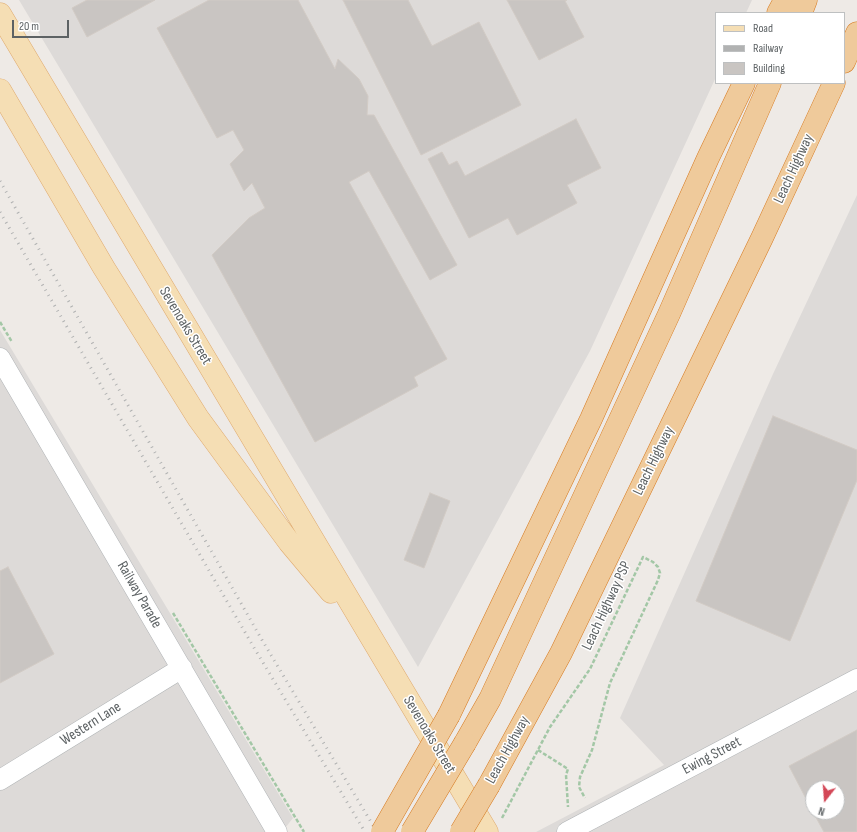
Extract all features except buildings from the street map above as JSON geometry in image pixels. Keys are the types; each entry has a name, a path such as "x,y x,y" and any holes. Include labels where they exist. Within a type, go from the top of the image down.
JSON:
{"highway":[{"path":"779,12 785,0"},
{"path":"801,12 806,0"},
{"path":"845,60 857,33"},
{"path":"382,832 449,716 591,419 708,158 744,84"},
{"path":"412,832 490,699 669,314 770,84"},
{"name":"Leach Highway","path":"461,832 489,785 561,653 762,238 834,84"},
{"path":"468,676 543,559 622,416"}],"main road":[{"name":"Sevenoaks Street","path":"0,14 487,832"},
{"name":"Sevenoaks Street","path":"0,90 104,268 198,418 289,542 371,638"}],"street":[{"name":"Railway Parade","path":"0,358 277,832"},
{"name":"Western Lane","path":"0,780 182,668"},
{"name":"Ewing Street","path":"567,832 857,679"}],"path":[{"name":"Leach Highway PSP","path":"506,812 550,727 590,669 642,557 654,562 660,573 610,683 592,750 580,777 579,788 585,798"},
{"path":"538,750 568,769 566,775 568,807"}],"shaded area":[{"path":"19,0 752,0 746,12 715,12 715,79 590,351 418,667"},
{"path":"857,195 857,832 536,832 664,765 620,718 773,374"},
{"path":"0,330 293,818 282,832 0,832"}],"railway":[{"path":"0,181 262,640 377,832"},
{"path":"0,212 253,646 365,832"}]}
